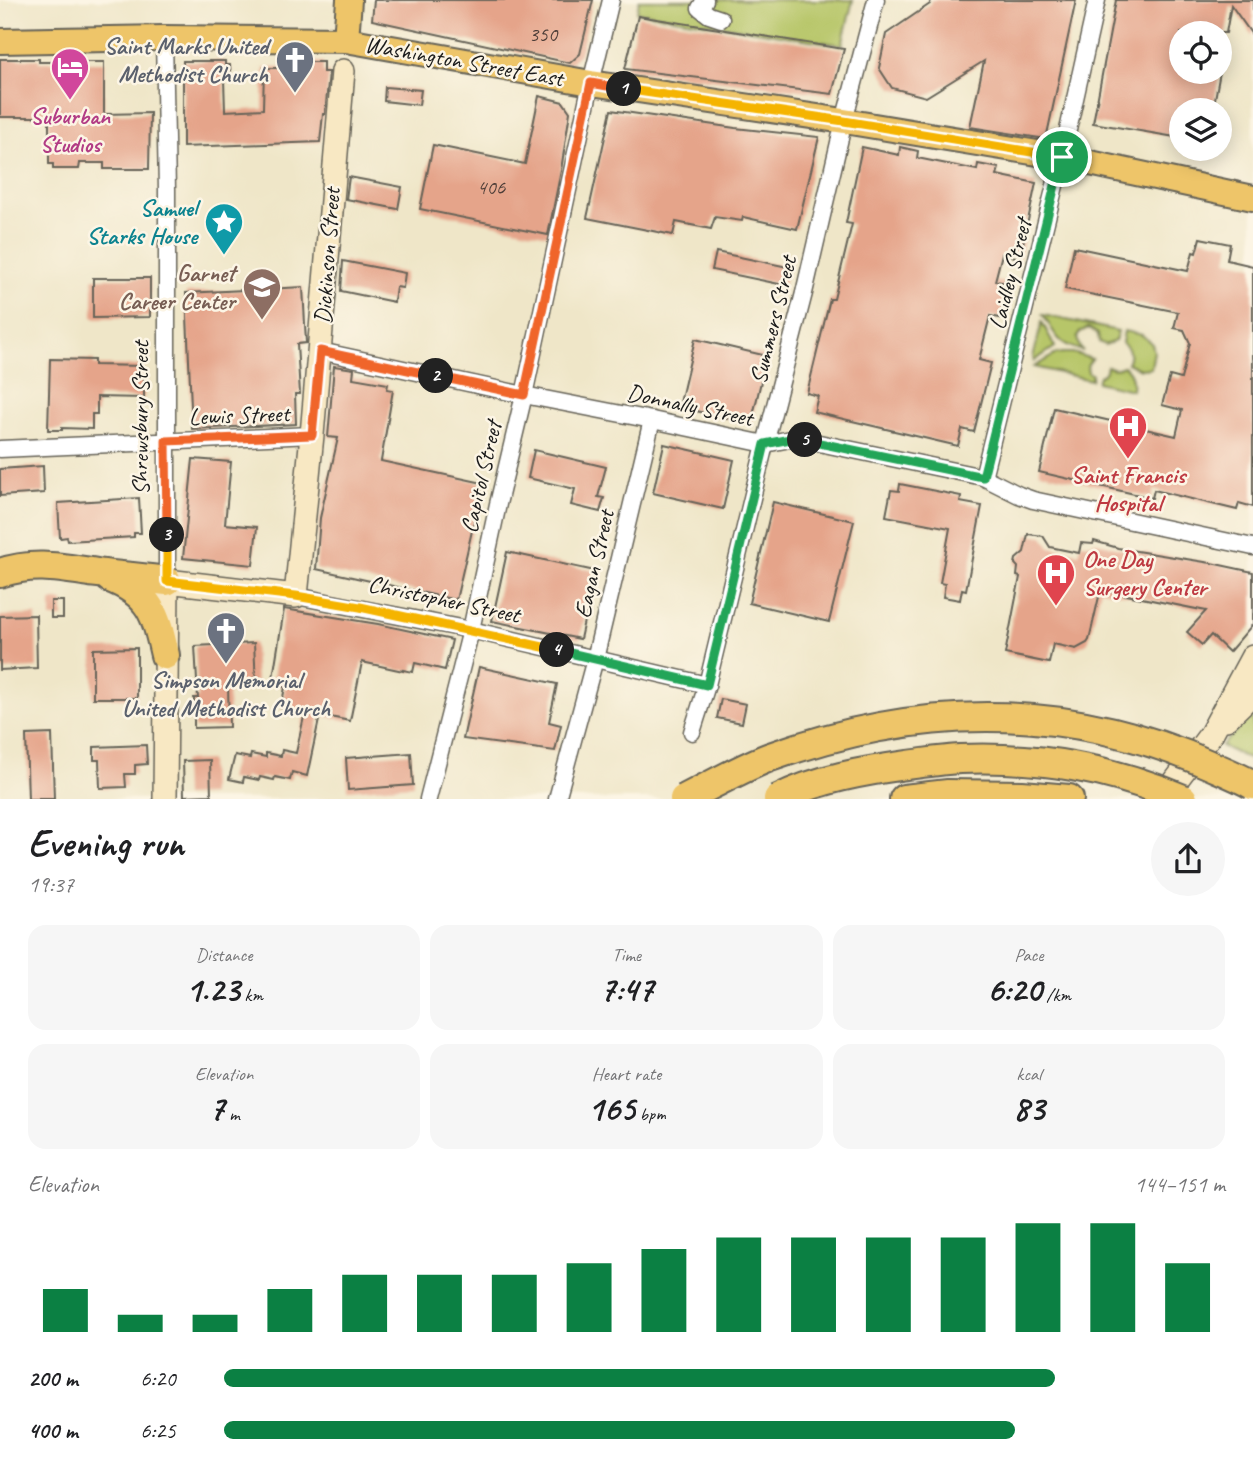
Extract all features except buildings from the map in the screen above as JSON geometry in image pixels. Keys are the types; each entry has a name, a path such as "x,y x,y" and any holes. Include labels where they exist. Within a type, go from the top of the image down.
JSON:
{"highway":[{"path":"0,573 32,566 61,566 167,581"},
{"path":"94,572 137,592 154,613 165,655"},
{"path":"684,799 767,758 835,737 875,727 924,720 987,717 1040,719 1126,734 1180,751 1253,785"},
{"path":"778,799 834,779 883,768 957,759 1051,762 1151,785 1183,799"},
{"path":"904,799 948,794 1069,799"}],"main road":[{"name":"Dickinson Street","path":"346,40 349,0"},
{"name":"Washington Street East","path":"0,41 164,38 346,40 591,83 1062,157 1253,198"}],"street":[{"name":"Capitol Street","path":"428,799 471,630 611,0"},
{"path":"705,0 700,8 721,23 724,2"},
{"name":"Summers Street","path":"692,732 707,685 876,0"},
{"name":"Laidley Street","path":"983,477 1062,157 1097,0"},
{"name":"Shrewsbury Street","path":"164,38 167,190 165,799"},
{"name":"Dickinson Street","path":"296,596 346,40"},
{"name":"Donnally Street","path":"320,351 765,444 795,438 983,477 1033,500 1253,547"},
{"name":"Eagan Street","path":"557,799 595,659 652,420"},
{"name":"Lewis Street","path":"0,449 312,435"},
{"name":"Christopher Street","path":"167,581 296,596 360,607 707,685"},
{"path":"1211,734 1253,656"},
{"path":"1162,799 1211,734 1253,693"}],"green space":[{"path":"639,0 853,0 842,45 637,12"},
{"path":"1043,315 1118,331 1115,341 1105,345 1099,342 1098,334 1088,328 1080,332 1077,338 1083,351 1058,339"},
{"path":"1042,322 1055,347 1034,361 1033,358"},
{"path":"1124,331 1142,335 1152,344 1154,351 1151,368 1140,369 1127,363 1129,352 1122,343"},
{"path":"1056,354 1092,359 1087,367 1092,375 1091,380 1034,367"},
{"path":"1107,366 1115,369 1124,366 1131,377 1132,390 1097,382"},
{"path":"1253,714 1253,761 1221,746"}],"place":[{"name":"Saint Marks United Methodist Church","path":"295,94"},
{"name":"Suburban Studios","path":"70,101"},
{"name":"Samuel Starks House","path":"224,256"},
{"name":"Garnet Career Center","path":"262,321"},
{"name":"Saint Francis Hospital","path":"1128,460"},
{"name":"One Day Surgery Center","path":"1056,607"},
{"name":"Simpson Memorial United Methodist Church","path":"226,665"}],"route":[{"path":"591,83 1062,157 983,477 795,438 765,444 707,685 360,607 296,596 167,581 166,441 312,435 320,351 524,395 591,83"}]}
